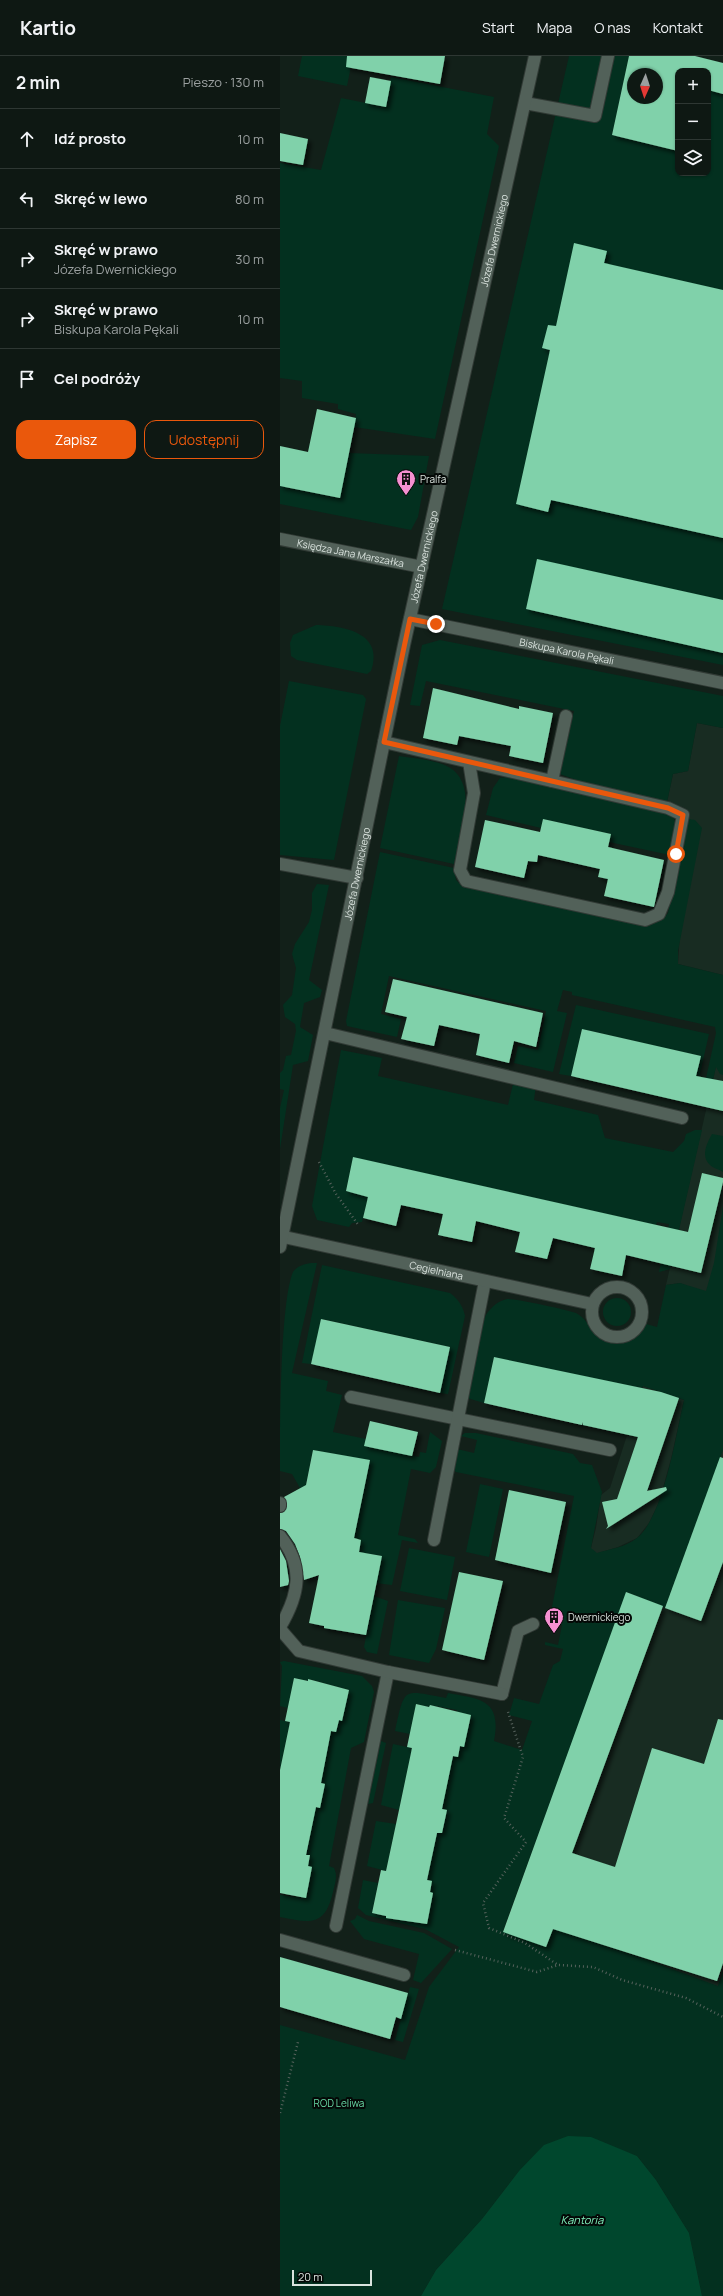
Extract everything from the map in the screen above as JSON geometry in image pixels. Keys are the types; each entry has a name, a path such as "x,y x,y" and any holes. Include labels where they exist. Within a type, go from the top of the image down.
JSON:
{"street":[{"name":"Józefa Dwernickiego","path":"281,1240 410,619 535,56"},
{"path":"525,103 595,116 608,56"},
{"name":"Księdza Jana Marszałka","path":"280,539 422,567"},
{"name":"Biskupa Karola Pękali","path":"410,619 723,682"},
{"path":"552,781 566,716"},
{"path":"384,742 668,808 683,815 668,892 659,914 645,920 466,881 460,870 474,793 469,762"},
{"path":"280,864 356,878"},
{"path":"324,1033 682,1118"},
{"name":"Cegielniana","path":"281,1240 592,1304"},
{"path":"434,1540 485,1281"},
{"path":"620,1286 628,1289 638,1298 642,1308 642,1316 634,1330 619,1337 610,1336 597,1327 591,1312 592,1304 603,1290 620,1286"},
{"path":"351,1397 610,1450"},
{"path":"280,1536 289,1547 297,1564 297,1579 291,1608 280,1628 299,1651 388,1672 502,1694 518,1631 533,1624"},
{"path":"336,1926 388,1672"},
{"path":"280,1940 404,1974"}],"path":[{"path":"316,1156 336,1194 359,1226"},
{"path":"502,1694 523,1757 504,1818 526,1842 484,1903 489,1928 525,1943 558,1965"},
{"path":"455,1950 537,1972 558,1965 592,1967 622,1980 686,1998 723,2017"},
{"path":"280,2113 298,2042"}],"shaded area":[{"path":"697,723 723,728 723,975 678,964 688,813 667,802 673,774 688,771"},
{"path":"723,1036 723,1303 680,1283 666,1285"},
{"path":"643,1386 684,1400 671,1459 659,1502 649,1523 637,1538 618,1547 598,1553 667,1576 723,1433 723,1971 718,1987 642,1958 553,1929 540,1966 562,1664 596,1528 601,1495 610,1488"}],"green space":[{"path":"302,56 353,56 347,86 298,76"},
{"path":"569,56 629,56 612,135 675,151 675,176 711,176 711,91 723,94 723,665 442,609"},
{"path":"391,77 494,97 487,134 499,146 435,439 354,427 356,414 338,409 338,404 302,398 302,381 280,378 280,163 321,170 341,98 386,107"},
{"path":"349,453 429,456 418,517 411,530 280,504 280,486 339,498"},
{"path":"316,625 339,627 350,630 367,640 372,648 374,658 371,671 367,674 297,660 291,656 290,643 293,635"},
{"path":"440,640 723,696 723,728 697,723 688,771 673,774 667,802 590,785 560,774 574,711 426,681 420,706 410,705 422,645"},
{"path":"289,681 363,695 366,699 334,860 280,855 280,726"},
{"path":"399,756 439,763 453,770 461,780 465,792 466,807 454,864 380,848"},
{"path":"508,777 669,813 673,817 676,827 670,855 609,842 611,834 543,819 541,828 486,815 493,788 500,778"},
{"path":"688,819 695,820 702,828 678,951 678,964 723,975 723,1075 720,1074 716,1067 713,1080 706,1078 716,1033 715,1027 572,995 572,992 563,990 557,1011 567,1013 553,1072 514,1063 518,1046 538,1050 546,1011 389,976 381,1014 401,1019 397,1037 347,1026 346,1021 380,852 454,868 456,880 462,886 649,926 663,919 668,913"},
{"path":"317,884 329,885 309,980 322,990 320,997 304,1003 300,1027 313,1035 308,1061 293,1065 280,1149 280,1108 284,1090 280,1089 280,1073 283,1070 286,1056 291,1055 296,1031 295,1024 285,1017 283,1005 292,995 296,968 292,954 295,944 309,922 312,910 312,893"},
{"path":"576,1005 709,1034 695,1095 692,1094 700,1056 582,1029 571,1076 559,1074"},
{"path":"341,1050 382,1058 378,1076 508,1105 514,1080 536,1085 534,1100 598,1115 605,1138 673,1152 684,1141 686,1134 695,1130 702,1130 670,1269 659,1272 669,1224 657,1222 656,1225 353,1158 346,1191 368,1197 362,1222 352,1223 349,1227 317,1220 312,1206"},
{"path":"712,1134 723,1136 723,1172 710,1165 705,1157 707,1145"},
{"name":"ROD Leliwa","path":"723,1206 723,1450 665,1608 627,1592 503,1931 546,1947 553,1929 642,1958 718,1986 723,1971 723,2296 702,2296 689,2233 656,2180 637,2156 613,2147 519,2171 482,2219 436,2270 421,2296 280,2296 280,2025 405,2060 429,1987 459,1947 425,1929 366,1915 358,1908 363,1880 378,1883 372,1913 386,1916 386,1918 427,1924 433,1893 430,1892 432,1882 427,1880 437,1833 442,1833 447,1810 442,1809 453,1756 458,1757 460,1746 464,1746 471,1716 457,1712 457,1710 416,1704 410,1734 395,1731 404,1699 413,1693 446,1698 448,1693 479,1700 491,1709 495,1717 496,1727 494,1741 522,1750 532,1721 509,1715 514,1698 539,1704 553,1665 560,1661 563,1649 545,1645 545,1642 558,1645 562,1625 549,1622 574,1496 456,1472 454,1470 457,1449 474,1453 477,1440 461,1436 465,1433 476,1433 573,1454 580,1463 592,1465 602,1492 591,1548 597,1553 628,1544 637,1538 646,1527 655,1512 662,1494 673,1453 684,1400 643,1386 630,1425 494,1357 484,1403 467,1398 477,1343 483,1322 492,1307 507,1299 541,1304 576,1313 584,1319 601,1338 608,1341 622,1342 629,1340 641,1331 646,1324 657,1327 666,1285 680,1283 706,1291 714,1263"},
{"path":"317,1263 292,1373 328,1381 326,1391 342,1395 333,1432 366,1439 365,1446 419,1457 420,1452 426,1453 430,1432 442,1441 436,1467 430,1473 411,1469 398,1535 415,1539 418,1543 402,1540 392,1585 376,1583 382,1556 359,1552 361,1540 354,1538 370,1461 313,1450 305,1489 300,1488 292,1474 280,1471 280,1427 285,1310 293,1272 301,1266"},
{"path":"322,1265 450,1293 460,1303 465,1316 448,1394 440,1393 450,1347 322,1319 311,1364 302,1363"},
{"path":"617,1298 627,1302 631,1312 627,1322 617,1326 607,1322 603,1312 607,1302"},
{"path":"480,1484 503,1489 489,1557 466,1552"},
{"path":"409,1548 455,1557 447,1600 400,1591"},
{"path":"374,1596 388,1601 377,1654 367,1652 364,1647"},
{"path":"398,1600 445,1608 436,1649 429,1663 389,1655"},
{"path":"284,1661 362,1676 372,1686 374,1692 364,1742 351,1748 329,1866 334,1868 336,1874 336,1880 330,1903 326,1912 321,1917 308,1921 280,1917 280,1895 306,1898 312,1867 308,1866 310,1856 306,1855 316,1807 320,1808 325,1784 321,1783 331,1731 336,1732 339,1720 342,1720 349,1690 309,1679 308,1681 294,1678 288,1708 280,1706 282,1666 280,1662"},
{"path":"280,1720 290,1722 280,1770"},
{"path":"381,1741 386,1743 373,1803 368,1804"},
{"path":"393,1744 412,1748 399,1810 381,1805"},
{"path":"376,1821 396,1824 386,1871 367,1866"},
{"path":"357,1915 369,1921 424,1933 452,1949 421,1983 413,1980 419,1954 364,1939 350,1921 355,1919"},
{"path":"410,1987 419,1989 403,2042 395,2040"}],"water":[{"name":"Kantoria","path":"568,2136 591,2137 637,2156 656,2180 689,2233 702,2296 421,2296 436,2270 482,2219 519,2171 544,2145"}],"building":[{"path":"347,56 445,56 440,84 346,67"},
{"path":"629,56 695,56 723,63 723,94 711,91 711,68 675,68 675,150 612,135"},
{"path":"370,77 391,81 386,107 365,103"},
{"path":"280,133 308,139 303,165 280,161"},
{"path":"574,243 607,251 604,263 723,290 723,538 551,500 548,512 516,504 550,350 542,348 548,325 556,326"},
{"path":"317,409 356,418 340,498 280,486 280,446 308,452"},
{"path":"537,559 723,600 723,653 526,609"},
{"path":"433,688 519,709 519,706 553,713 543,763 509,756 511,746 459,736 457,745 423,738"},
{"path":"543,819 611,834 608,847 664,860 654,907 604,896 608,879 598,877 600,869 538,855 537,862 528,861 524,878 475,867 485,820 540,832"},
{"path":"393,979 543,1013 536,1047 514,1041 509,1063 476,1055 480,1034 439,1025 434,1046 401,1039 407,1017 385,1012"},
{"path":"582,1029 701,1056 696,1076 723,1081 723,1111 571,1076"},
{"path":"353,1157 688,1232 702,1173 723,1178 723,1182 701,1273 626,1255 622,1276 590,1269 595,1248 553,1238 547,1259 515,1252 520,1232 476,1221 472,1242 438,1235 443,1214 401,1205 396,1226 363,1218 368,1197 346,1191"},
{"path":"321,1319 450,1347 440,1393 311,1364"},
{"path":"494,1357 661,1392 679,1398 647,1491 666,1487 667,1490 606,1529 608,1526 602,1502 617,1499 638,1437 583,1425 582,1422 582,1425 484,1403"},
{"path":"370,1421 418,1432 412,1456 364,1446"},
{"path":"313,1450 370,1460 354,1538 361,1540 359,1552 382,1556 366,1635 324,1628 324,1626 309,1623 319,1575 304,1580 300,1557 295,1544 286,1531 280,1529 280,1513 284,1512 287,1506 284,1497 306,1485"},
{"path":"720,1457 723,1458 723,1562 701,1621 665,1608"},
{"path":"509,1490 566,1502 551,1573 495,1560"},
{"path":"280,1549 286,1561 289,1581 288,1585 280,1587"},
{"path":"459,1572 503,1581 484,1660 442,1650"},
{"path":"626,1592 663,1606 572,1853 615,1867 652,1748 704,1764 718,1719 723,1720 723,1963 717,1981 553,1929 546,1947 503,1932"},
{"path":"294,1678 308,1681 308,1679 349,1690 342,1721 339,1720 336,1732 331,1731 321,1783 325,1784 320,1808 316,1807 306,1855 310,1855 308,1866 312,1867 306,1898 280,1893 280,1770 290,1722 285,1721"},
{"path":"416,1704 429,1707 430,1705 471,1715 464,1747 460,1746 458,1757 453,1756 442,1809 447,1810 442,1833 437,1833 427,1880 432,1881 430,1892 433,1893 427,1924 386,1918 386,1916 372,1913 381,1870 386,1871 399,1810 412,1748 407,1747"},
{"path":"280,1957 408,1993 401,2019 396,2017 390,2039 280,2007"}],"place":[{"name":"Pralfa","path":"406,496"},
{"name":"Dwernickiego","path":"554,1634"}],"route":[{"path":"436,624 410,619 384,742 668,808 683,815 676,854"}]}
